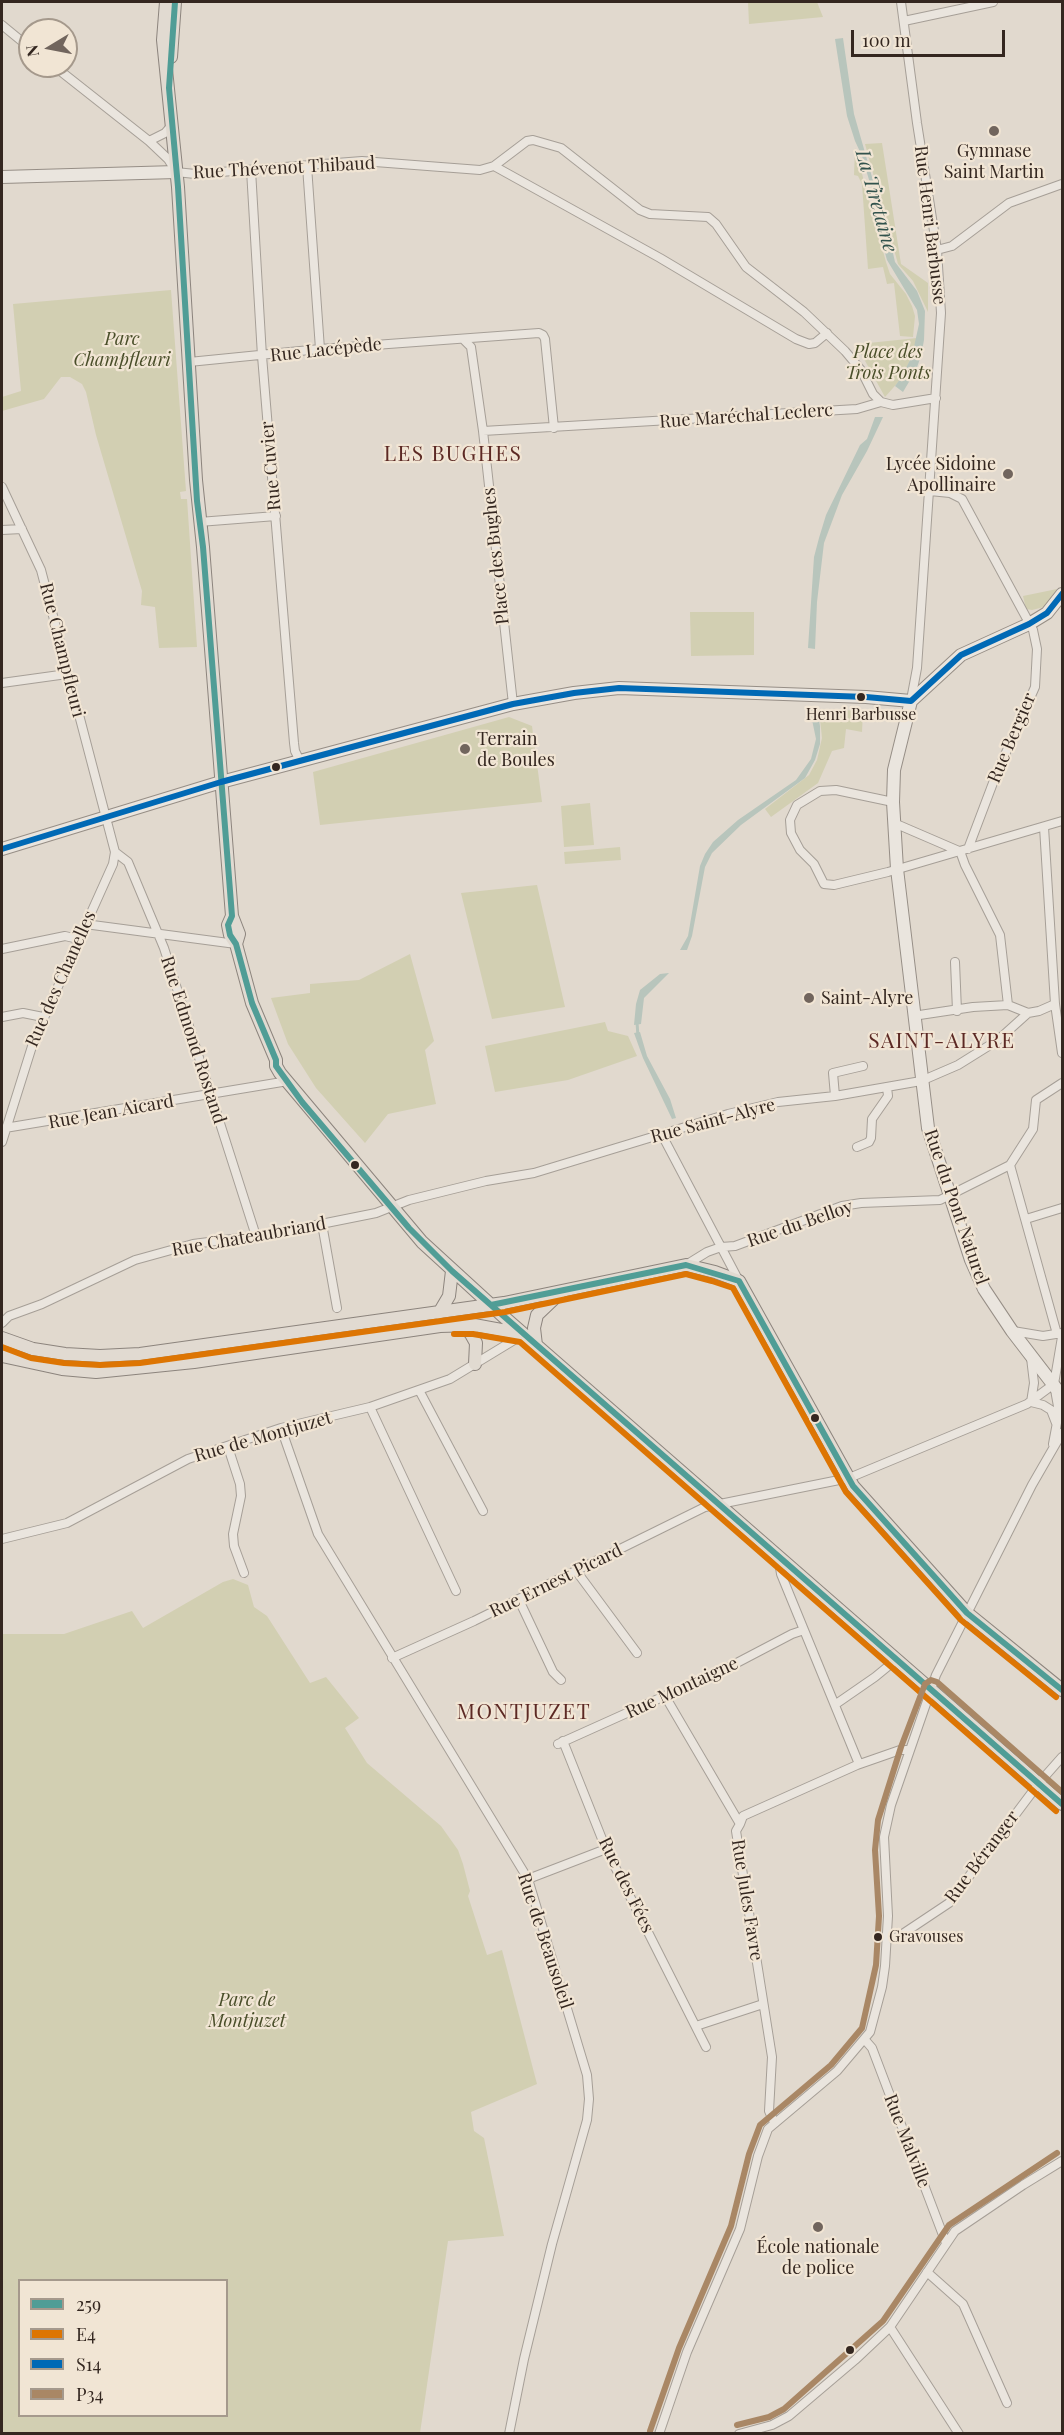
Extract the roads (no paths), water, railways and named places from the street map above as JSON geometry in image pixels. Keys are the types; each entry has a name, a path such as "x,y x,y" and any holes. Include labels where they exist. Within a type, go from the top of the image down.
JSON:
{"main road":[{"path":"166,2 163,26 165,67 169,88"},
{"path":"175,2 169,88 171,126 199,522 203,547 232,916 239,934 236,944 252,1003 276,1060 276,1066 313,1115 422,1242 452,1271 1062,1803"},
{"path":"2,1338 33,1349 65,1354 100,1356 140,1354 491,1305 686,1265 715,1272 739,1281 849,1478 888,1526 967,1613 1062,1690"},
{"path":"439,1312 449,1296 452,1271"},
{"path":"536,1345 534,1328 537,1315 561,1292"},
{"path":"2,1356 62,1369 96,1372 194,1362 462,1324 524,1334"},
{"path":"462,1324 476,1343 475,1364"}],"street":[{"path":"159,2 163,26"},
{"name":"Rue Henri Barbusse","path":"901,2 937,250 941,313 917,668 911,701"},
{"path":"903,21 993,2"},
{"path":"2,25 18,38"},
{"path":"69,78 149,141 168,159 176,172"},
{"path":"149,141 165,133 171,126"},
{"path":"826,332 815,343 796,339 660,258 494,166 526,141 533,140 561,148 640,210 650,214 708,217 716,224 746,267 826,332 861,370 873,394 881,402"},
{"name":"Rue Thévenot Thibaud","path":"2,177 176,172 189,174 362,161 480,170 494,166"},
{"path":"307,166 320,349"},
{"name":"Rue Cuvier","path":"251,170 262,356 295,751 300,761"},
{"path":"937,250 952,246 1009,203 1062,184"},
{"name":"Rue Lacépède","path":"189,362 320,349 543,334 554,428"},
{"name":"Place des Bughes","path":"463,339 471,347 483,431 513,704"},
{"name":"Rue Maréchal Leclerc","path":"483,431 856,409 881,402 893,405 936,398"},
{"name":"Rue Champfleuri","path":"2,487 41,570 107,818"},
{"name":"Rue Bergier","path":"930,491 950,493 962,499 1029,624 1037,649 1035,687 962,850"},
{"path":"199,522 276,516"},
{"path":"2,530 22,529"},
{"path":"897,869 893,802 894,770 911,701 961,654 1029,624 1047,613 1062,594"},
{"path":"2,683 67,674"},
{"path":"2,849 220,782 513,704 620,688 866,697 911,701"},
{"path":"893,802 836,790 820,791 804,799 792,811 790,827 800,850 814,864 824,884 834,885 897,869 1062,821"},
{"path":"107,818 116,852"},
{"path":"894,823 962,850"},
{"path":"1044,827 1055,1004 1060,1023 1062,1053"},
{"path":"962,850 965,865 1000,935 1008,1005"},
{"name":"Rue des Chanelles","path":"2,1142 25,1062 43,1017 113,864 116,852"},
{"name":"Rue Edmond Rostand","path":"116,852 128,862 158,934 256,1236"},
{"name":"Rue du Pont Naturel","path":"897,869 928,1128 971,1260 984,1289 1012,1331 1062,1396"},
{"path":"85,924 236,944"},
{"path":"2,949 65,936 78,939"},
{"path":"955,962 957,1011"},
{"name":"Rue Saint-Alyre","path":"392,1207 464,1186 534,1173 728,1114 778,1102 835,1096 921,1081 958,1065 998,1040 1028,1013 1055,1004"},
{"path":"914,1016 1008,1005 1028,1013"},
{"path":"2,1017 23,1013 43,1017"},
{"path":"835,1096 833,1073 863,1066"},
{"name":"Rue Jean Aicard","path":"5,1128 288,1081"},
{"path":"659,2433 687,2352 740,2229 763,2139 774,2122 837,2071 870,2032 882,1987 887,1939 885,1837 891,1805 936,1675 1060,1430 1054,1384 1061,1335 1010,1165 1033,1129 1036,1100 1062,1083"},
{"path":"857,1147 869,1142 872,1138 872,1119 888,1096 887,1088"},
{"path":"662,1135 739,1281"},
{"name":"Rue du Belloy","path":"686,1265 721,1247 735,1246 842,1206 861,1203 932,1202 951,1195 1010,1165"},
{"name":"Rue Chateaubriand","path":"2,1323 5,1315 42,1304 135,1260 193,1244 322,1224 376,1213 392,1207"},
{"path":"1026,1219 1062,1208"},
{"path":"322,1224 337,1308"},
{"path":"1012,1331 1032,1335 1061,1335"},
{"name":"Rue de Montjuzet","path":"2,1539 67,1523 188,1459 280,1428 370,1407 450,1379 524,1334"},
{"name":"Rue du Pont Naturel","path":"1030,1355 1034,1383 1031,1402"},
{"name":"Rue Ernest Picard","path":"392,1658 519,1600 705,1507 849,1478 1031,1402 1054,1384"},
{"path":"420,1390 483,1511"},
{"path":"1031,1402 1052,1410 1060,1430"},
{"path":"370,1407 456,1591"},
{"name":"Rue de Beausoleil","path":"280,1428 318,1534 528,1879 584,2064 589,2099 587,2120 526,2347 510,2433"},
{"path":"228,1447 240,1484 241,1496 236,1514 234,1546 244,1573"},
{"path":"1051,1450 1062,1448"},
{"path":"778,1555 781,1574 859,1764"},
{"path":"577,1572 637,1653"},
{"path":"519,1600 553,1672 561,1680"},
{"name":"Rue Montaigne","path":"561,1742 729,1667 804,1630"},
{"path":"836,1704 897,1659"},
{"name":"Rue Jules Favre","path":"665,1696 740,1824 736,1831 771,2057 769,2111 774,2122"},
{"name":"Rue des Fées","path":"561,1742 606,1849 706,2048"},
{"path":"740,1824 743,1815 859,1764 900,1750 909,1750"},
{"name":"Rue Béranger","path":"887,1939 898,1937 949,1904 1039,1783 1062,1757"},
{"path":"528,1879 606,1849"},
{"path":"696,2026 763,2004"},
{"name":"Rue Malville","path":"865,2040 872,2048 946,2243"},
{"path":"739,2433 780,2421 855,2360 890,2327 955,2231 1023,2184 1062,2161"},
{"path":"927,2272 963,2304 1007,2403"},
{"path":"890,2327 959,2433"},
{"path":"776,2433 780,2421"}],"water":[{"path":"843,38 854,114 883,209 895,262 917,291 925,311 921,356 903,392 895,386 912,356 919,324 917,310 887,260 874,213 877,207 847,116 835,39"},
{"path":"875,417 883,417 842,495 824,543 817,602 815,649 808,648 814,557 819,538 826,515 860,445 867,439"},
{"path":"810,710 817,710 820,726 820,744 815,760 805,778 741,825 712,853 705,867 692,936 687,950 680,950 688,936 700,866 713,842 738,820 796,780 811,759 816,739"},
{"path":"669,973 644,998 641,1024 634,1025 640,990 660,974"},
{"path":"640,1032 647,1056 670,1099 676,1118 672,1119 643,1058 634,1033"}],"waterway":[{"name":"La Tiretaine","path":"637,1022 638,1037"}],"place":[{"name":"Gymnase Saint Martin","path":"994,131"},
{"name":"Lycée Sidoine Apollinaire","path":"1008,474"},
{"name":"Henri Barbusse","path":"861,697"},
{"name":"Terrain de Boules","path":"465,749"},
{"name":"Saint-Alyre","path":"809,998"},
{"name":"Gravouses","path":"878,1937"},
{"name":"École nationale de police","path":"818,2227"}],"district":[{"name":"LES BUGHES","path":"453,454"},
{"name":"SAINT-ALYRE","path":"942,1041"},
{"name":"MONTJUZET","path":"524,1712"}],"park label":[{"name":"Parc Champfleuri","path":"122,349"},
{"name":"Place des Trois Ponts","path":"888,362"},
{"name":"Parc de Montjuzet","path":"247,2010"}]}
